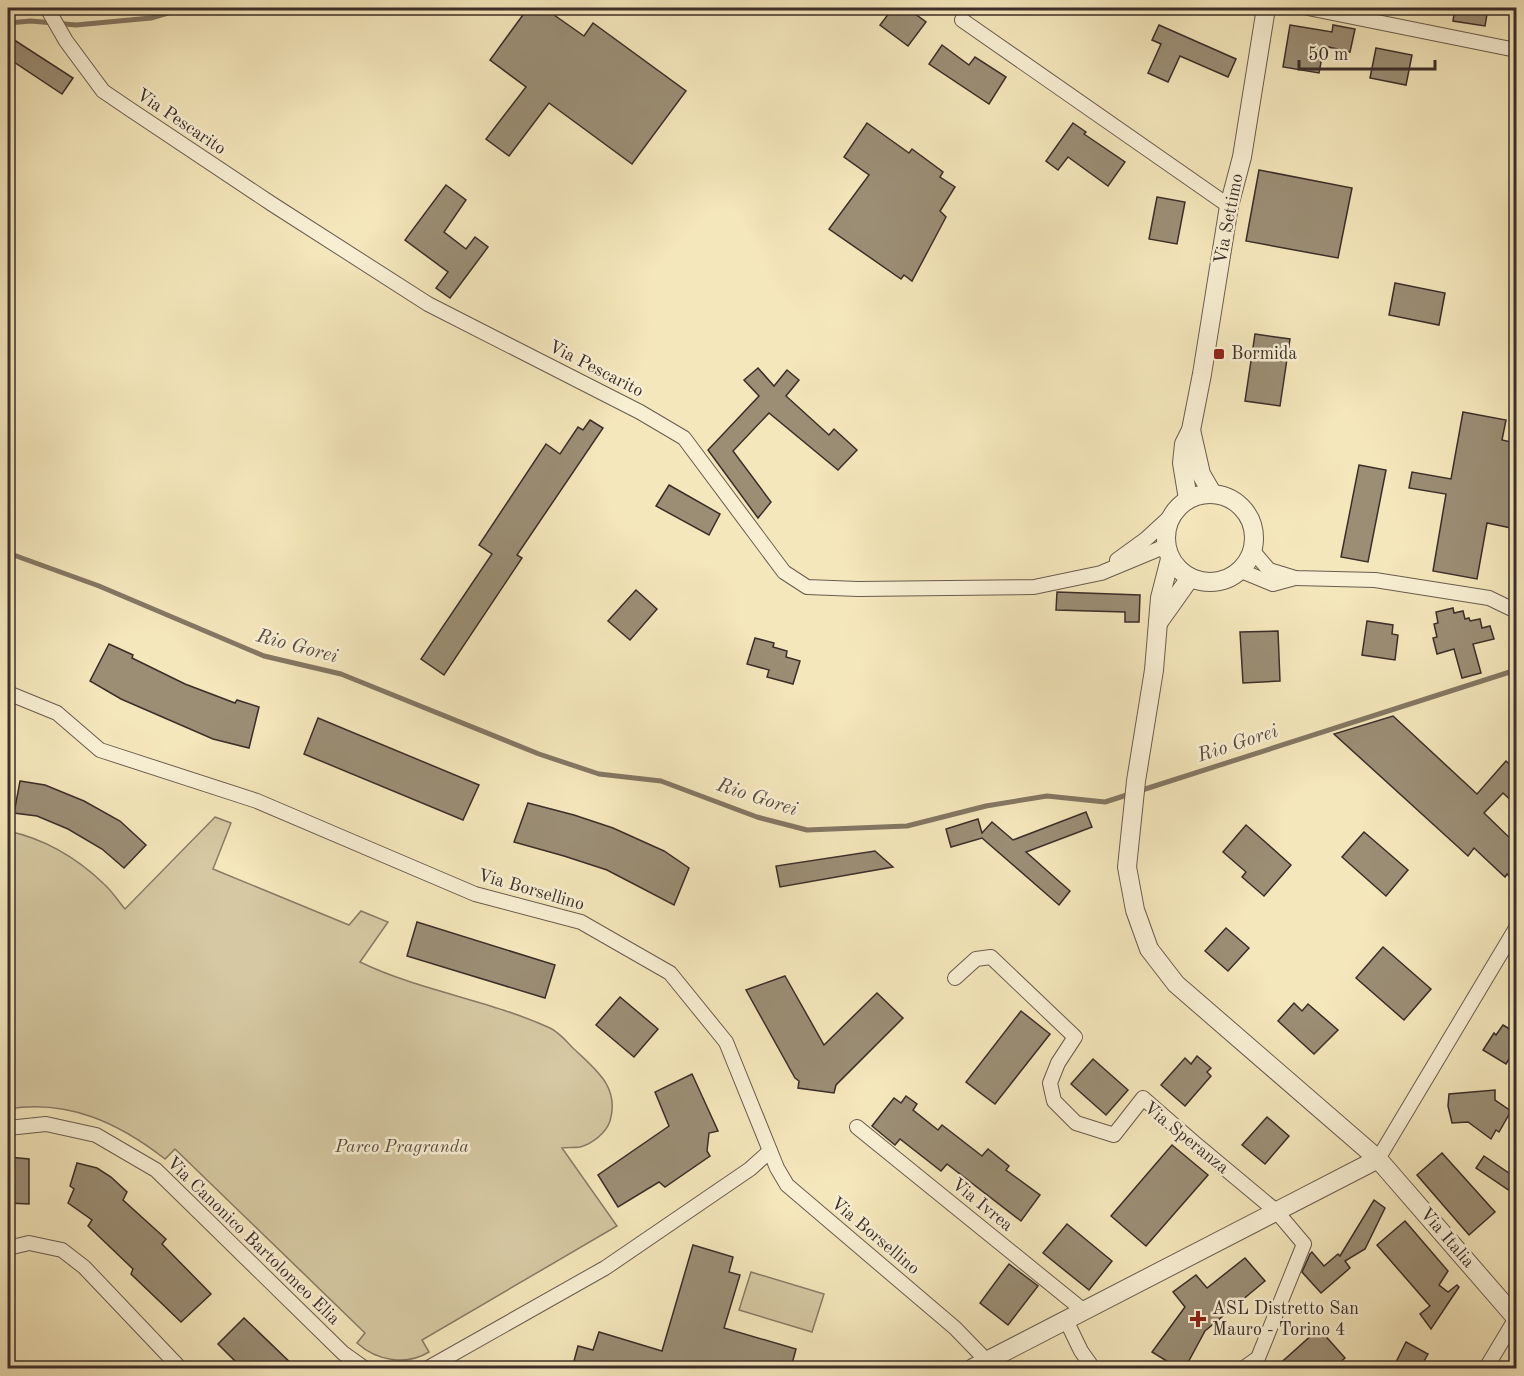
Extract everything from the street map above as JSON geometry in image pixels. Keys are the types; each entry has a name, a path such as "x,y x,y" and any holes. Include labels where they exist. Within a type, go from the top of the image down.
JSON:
{"street":[{"name":"Via Settimo","path":"1188,499 1182,463 1184,444 1191,430 1229,206 1242,157 1266,8"},
{"path":"1308,8 1516,50"},
{"name":"Via Pescarito","path":"49,10 66,41 103,91 428,304 602,392 684,438 784,572 807,587 858,589 1034,587 1101,573 1168,552"},
{"path":"962,20 1229,206"},
{"name":"Via Settimo","path":"1191,430 1201,474 1212,493"},
{"path":"1101,573 1146,539 1171,516 1178,506 1188,499 1212,493 1234,501 1251,521 1254,536 1252,550 1247,561 1229,578 1203,582 1191,578 1179,570 1168,552 1166,530 1171,516"},
{"path":"1252,550 1269,570 1295,578 1375,580 1489,598 1516,611"},
{"name":"Via Italia","path":"1168,552 1160,598 1154,670 1136,781 1127,867 1135,910 1149,949 1176,984 1378,1159 1516,1318"},
{"path":"1239,570 1273,584 1295,578"},
{"path":"1158,623 1191,578"},
{"name":"Via Borsellino","path":"9,693 57,713 100,750 257,801 475,894 581,922 670,973 726,1042 770,1151 787,1185 955,1328 980,1365"},
{"path":"980,1365 1378,1159 1516,928"},
{"name":"Via Speranza","path":"955,978 976,959 991,957 1075,1037 1058,1063 1050,1083 1054,1101 1076,1123 1114,1135 1143,1098 1276,1211 1304,1244 1258,1358 1244,1368"},
{"name":"Via Canonico Bartolomeo Elia","path":"8,1128 46,1124 96,1135 156,1170 343,1353 364,1368"},
{"name":"Via Ivrea","path":"857,1127 1084,1311"},
{"path":"428,1368 605,1268 750,1169 770,1151"},
{"path":"8,1248 29,1243 62,1250 84,1267 180,1368"},
{"path":"1486,1368 1516,1318"},
{"path":"1066,1320 1081,1351 1093,1368"}],"green space":[{"name":"Parco Pragranda","path":"215,817 231,823 213,869 349,925 361,911 388,922 360,962 406,981 503,1010 550,1028 598,1072 609,1089 612,1109 610,1121 605,1130 585,1146 562,1148 617,1226 422,1340 429,1352 420,1356 392,1360 373,1354 357,1343 365,1333 175,1149 165,1159 148,1146 111,1125 72,1111 30,1107 8,1109 8,831 48,844 72,858 107,887 125,909"},
{"path":"751,1272 824,1294 812,1332 739,1310"}],"building":[{"path":"528,8 544,8 584,36 593,23 686,91 632,164 549,103 509,156 486,139 526,87 490,60"},
{"path":"893,8 907,8 926,22 908,46 880,25"},
{"path":"1455,8 1488,8 1485,26 1453,21"},
{"path":"1159,25 1236,59 1228,77 1180,56 1168,82 1148,73 1161,44 1152,40"},
{"path":"1290,25 1332,32 1333,25 1355,29 1350,52 1324,46 1319,73 1283,67"},
{"path":"8,36 73,78 62,94 8,58"},
{"path":"942,45 969,65 975,57 1006,77 989,104 929,64"},
{"path":"1376,48 1412,55 1406,85 1370,78"},
{"path":"867,123 909,153 912,149 943,172 940,177 955,187 940,211 946,217 912,281 904,275 901,279 829,229 869,175 844,157"},
{"path":"1073,123 1086,132 1084,134 1125,162 1108,186 1068,157 1058,170 1046,161"},
{"path":"1259,170 1352,188 1338,258 1246,241"},
{"path":"446,185 466,200 444,232 466,249 475,237 488,247 450,298 436,288 448,272 405,240"},
{"path":"1157,197 1185,202 1177,244 1149,239"},
{"path":"1395,283 1445,293 1439,325 1389,315"},
{"path":"1255,334 1290,339 1280,406 1245,401"},
{"path":"758,368 774,386 787,370 799,380 786,396 829,435 834,429 857,450 838,470 769,413 733,451 771,502 758,518 708,450 759,396 744,380"},
{"path":"1463,412 1506,420 1502,440 1516,443 1516,529 1487,523 1477,579 1433,571 1446,494 1409,488 1412,472 1451,479"},
{"path":"590,420 603,428 517,555 522,558 444,675 421,659 492,554 479,545 546,444 560,454 578,427 583,430"},
{"path":"1359,465 1386,470 1368,562 1341,557"},
{"path":"669,485 720,514 709,535 656,506"},
{"path":"636,590 657,609 630,640 608,621"},
{"path":"1057,592 1140,595 1139,622 1125,622 1125,612 1056,610"},
{"path":"1453,608 1454,613 1463,611 1465,619 1469,618 1470,621 1480,619 1482,628 1490,626 1494,639 1473,644 1481,673 1462,678 1454,649 1437,654 1433,638 1437,637 1434,624 1438,623 1436,612"},
{"path":"1367,621 1393,625 1392,634 1398,635 1395,660 1362,655"},
{"path":"1278,631 1280,681 1243,683 1240,632"},
{"path":"755,638 774,643 773,647 787,651 786,657 800,661 793,684 767,677 769,670 747,664"},
{"path":"109,644 185,684 235,703 237,700 259,707 249,748 213,739 121,699 90,681"},
{"path":"1393,716 1477,794 1506,761 1516,770 1516,805 1503,793 1484,813 1516,844 1516,867 1509,876 1507,874 1505,877 1474,848 1468,856 1334,734"},
{"path":"318,718 479,785 463,820 304,754"},
{"path":"20,781 45,785 84,801 120,821 146,845 124,868 102,849 68,829 37,816 14,813"},
{"path":"528,803 613,828 664,851 689,868 674,905 607,870 514,842"},
{"path":"1086,812 1092,827 1026,852 1070,891 1059,905 982,838 951,847 946,829 978,819 982,833 992,822 1013,840"},
{"path":"1246,825 1291,865 1264,896 1242,877 1246,872 1223,852"},
{"path":"1364,832 1408,870 1386,896 1342,857"},
{"path":"875,851 893,867 780,887 776,866"},
{"path":"417,922 555,965 545,998 407,956"},
{"path":"1226,928 1249,948 1228,971 1205,951"},
{"path":"1383,947 1431,989 1404,1020 1356,978"},
{"path":"785,976 824,1045 877,993 903,1018 836,1085 834,1093 798,1088 799,1081 795,1078 746,990"},
{"path":"620,997 658,1029 634,1057 596,1025"},
{"path":"1294,1003 1302,1011 1308,1004 1338,1030 1314,1054 1278,1021"},
{"path":"1021,1011 1050,1034 995,1104 966,1082"},
{"path":"1503,1025 1516,1033 1516,1048 1506,1064 1483,1050 1494,1033 1496,1035"},
{"path":"1197,1056 1211,1068 1207,1072 1211,1076 1185,1106 1161,1085 1185,1058 1191,1064"},
{"path":"1093,1059 1128,1090 1106,1115 1071,1084"},
{"path":"692,1074 718,1131 709,1133 707,1151 710,1156 665,1187 659,1182 618,1207 598,1175 669,1126 655,1092"},
{"path":"1495,1090 1495,1100 1511,1111 1499,1132 1496,1130 1491,1139 1468,1122 1452,1123 1448,1106 1449,1094"},
{"path":"906,1096 917,1104 913,1110 938,1130 942,1125 982,1156 988,1149 1009,1166 1006,1170 1040,1195 1021,1221 947,1164 941,1171 900,1139 895,1145 872,1126 894,1098 901,1103"},
{"path":"1267,1117 1289,1136 1265,1164 1242,1145"},
{"path":"1172,1145 1208,1175 1146,1246 1111,1216"},
{"path":"1442,1153 1495,1212 1469,1235 1417,1175"},
{"path":"1484,1156 1516,1178 1516,1195 1476,1168"},
{"path":"8,1157 29,1159 29,1204 8,1203"},
{"path":"77,1163 97,1168 127,1192 123,1200 166,1239 162,1244 211,1294 181,1322 131,1274 133,1269 88,1226 92,1220 68,1203 74,1189 70,1186"},
{"path":"1374,1200 1385,1208 1365,1249 1345,1261 1350,1268 1321,1293 1302,1272 1310,1254 1312,1252 1324,1266 1338,1254 1340,1256"},
{"path":"1405,1221 1448,1271 1439,1285 1448,1292 1457,1285 1459,1287 1431,1329 1420,1314 1430,1306 1377,1245"},
{"path":"1067,1224 1112,1261 1089,1290 1043,1253"},
{"path":"693,1245 733,1257 729,1272 740,1275 724,1328 796,1349 791,1368 578,1368 580,1363 574,1361 578,1346 593,1350 599,1332 662,1351"},
{"name":"ASL Distretto San Mauro - Torino 4","path":"1245,1258 1265,1281 1205,1331 1185,1368 1178,1368 1152,1352 1185,1307 1173,1292 1196,1275 1207,1288"},
{"path":"1009,1264 1038,1286 1008,1325 980,1303"},
{"path":"244,1318 296,1368 242,1368 218,1344"},
{"path":"1321,1331 1345,1358 1334,1368 1275,1368 1313,1334 1315,1337"},
{"path":"1406,1342 1428,1354 1420,1368 1393,1368"}],"waterway":[{"path":"8,23 31,21 76,25 151,18 185,8"},
{"name":"Rio Gorei","path":"8,553 99,586 264,656 341,674 539,754 599,774 661,781 757,817 807,830 907,826 986,806 1047,796 1105,802 1130,794"},
{"name":"Rio Gorei","path":"1139,791 1516,670"}],"place":[{"name":"Bormida","path":"1219,354"},
{"name":"ASL Distretto San Mauro - Torino 4","path":"1198,1319"}]}
